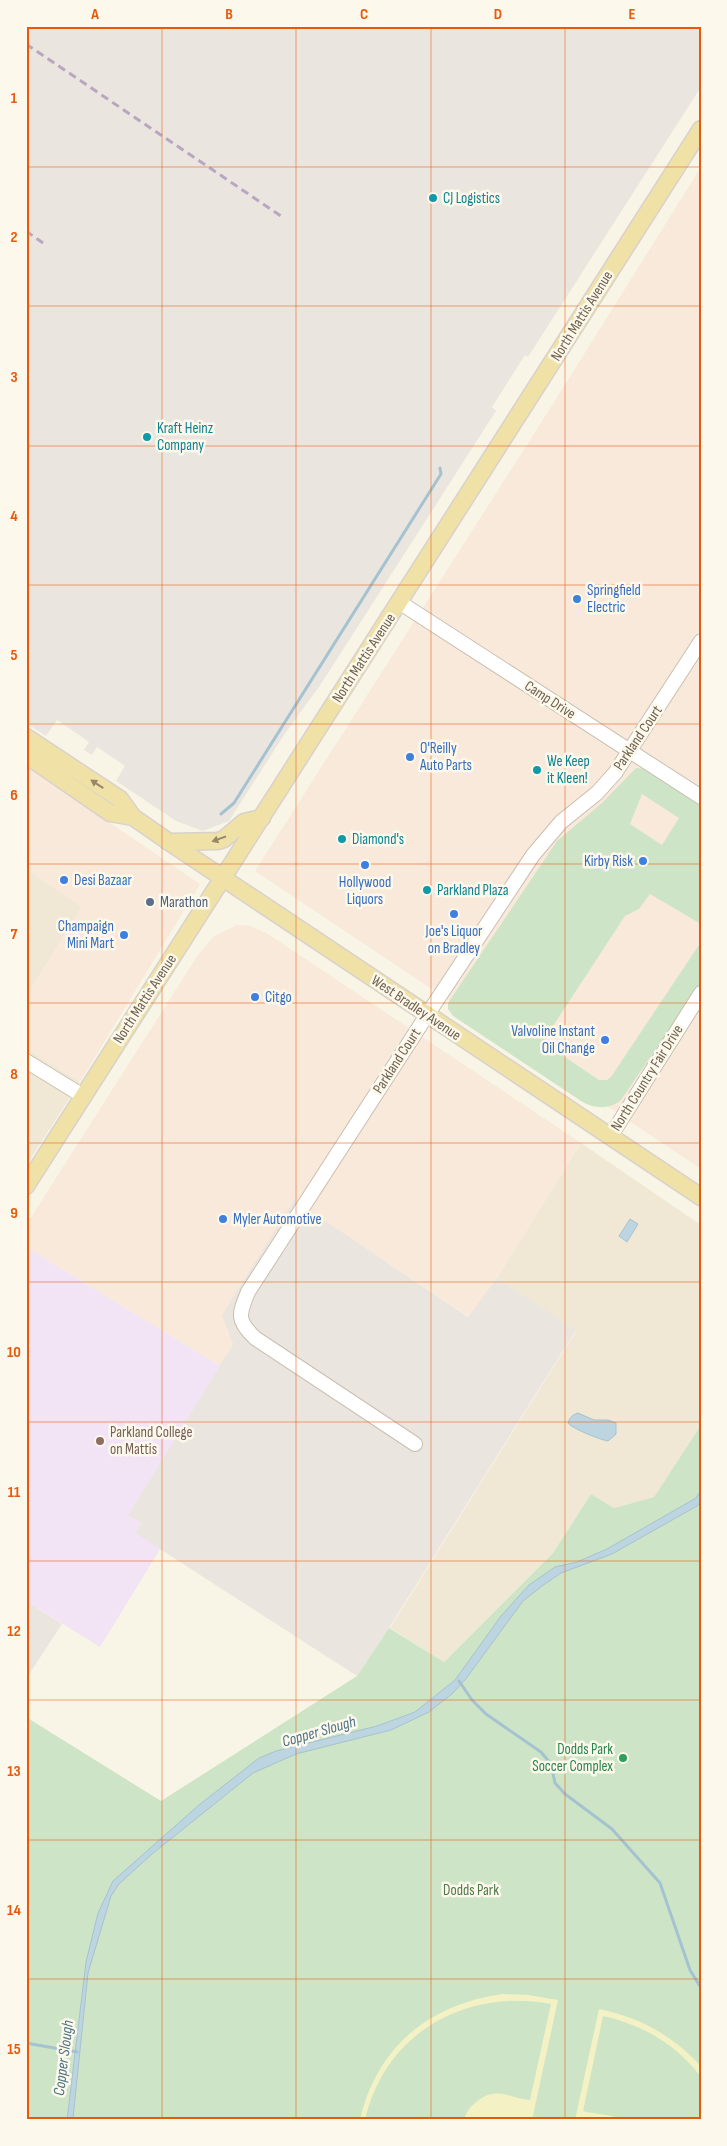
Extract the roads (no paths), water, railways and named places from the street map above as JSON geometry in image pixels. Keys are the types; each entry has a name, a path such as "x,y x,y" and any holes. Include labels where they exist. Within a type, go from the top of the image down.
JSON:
{"main road":[{"name":"North Mattis Avenue","path":"26,1186 701,129"},
{"name":"West Bradley Avenue","path":"26,737 120,799 133,817 169,842 701,1197"},
{"name":"West Bradley Avenue","path":"26,755 110,813 133,817"},
{"path":"169,842 218,841 224,839 244,822 262,818"}],"street":[{"name":"Camp Drive","path":"399,602 701,797"},
{"name":"Parkland Court","path":"415,1444 255,1338 246,1329 240,1316 248,1292 427,1015 549,834 597,793 615,773 701,641"},
{"name":"North Country Fair Drive","path":"610,1137 701,993"},
{"path":"26,1061 83,1096"}],"water":[{"path":"630,1219 638,1224 627,1242 619,1236"},
{"path":"578,1413 594,1420 608,1420 616,1423 616,1434 608,1441 575,1428 568,1423 572,1416"},
{"path":"701,1490 701,1501 697,1506 612,1554 561,1573 523,1601 465,1680 453,1693 429,1712 391,1730 296,1754 253,1773 152,1854 119,1884 111,1896 88,1973 73,2118 67,2120 86,1962 98,1913 113,1881 199,1805 259,1758 276,1751 377,1726 415,1712 455,1680 501,1616 529,1585 555,1567 577,1562 607,1549 696,1498"}],"waterway":[{"path":"221,814 234,803 441,474 440,468"},
{"path":"459,1681 472,1700 486,1714 541,1752 551,1764 555,1783 565,1794 612,1829 660,1883 690,1970 701,1988"},
{"name":"Copper Slough","path":"26,2043 77,2052"}],"railway":[{"path":"26,44 281,216"},
{"path":"26,231 43,243"}],"place":[{"name":"CJ Logistics","path":"433,198"},
{"name":"Kraft Heinz Company","path":"147,437"},
{"name":"Springfield Electric","path":"577,599"},
{"name":"O'Reilly Auto Parts","path":"410,757"},
{"name":"We Keep it Kleen!","path":"537,770"},
{"name":"Diamond's","path":"342,839"},
{"name":"Kirby Risk","path":"643,861"},
{"name":"Hollywood Liquors","path":"365,865"},
{"name":"Desi Bazaar","path":"64,880"},
{"name":"Parkland Plaza","path":"427,890"},
{"name":"Marathon","path":"150,902"},
{"name":"Joe's Liquor on Bradley","path":"454,914"},
{"name":"Champaign Mini Mart","path":"124,935"},
{"name":"Citgo","path":"255,997"},
{"name":"Valvoline Instant Oil Change","path":"605,1040"},
{"name":"Myler Automotive","path":"223,1219"},
{"name":"Parkland College on Mattis","path":"100,1441"},
{"name":"Dodds Park Soccer Complex","path":"623,1758"}],"park label":[{"name":"Dodds Park","path":"471,1890"}]}
